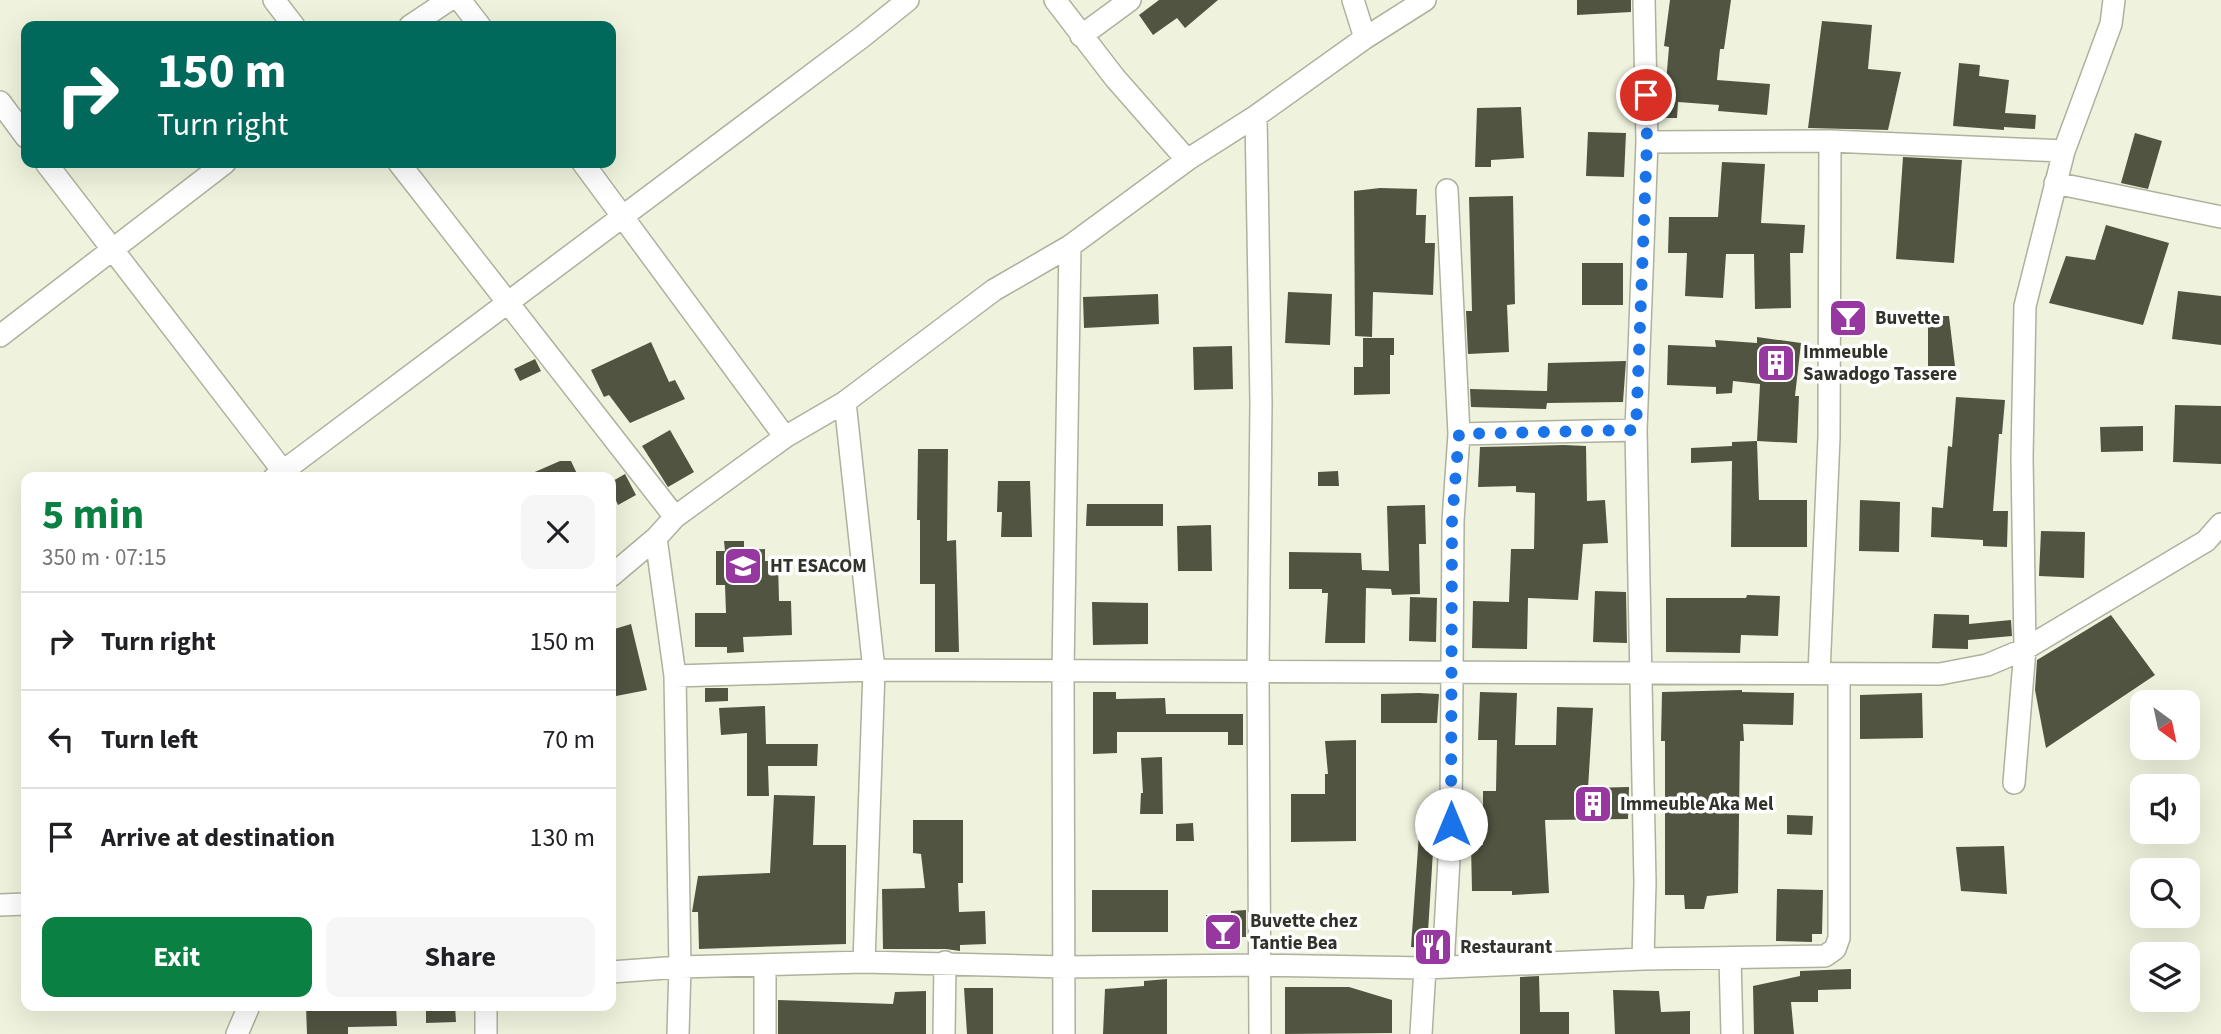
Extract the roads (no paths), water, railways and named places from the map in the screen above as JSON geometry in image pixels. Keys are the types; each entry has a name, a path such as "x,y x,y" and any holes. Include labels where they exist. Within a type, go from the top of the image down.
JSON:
{"street":[{"path":"274,0 290,21"},
{"path":"418,21 449,0"},
{"path":"460,0 476,21"},
{"path":"282,472 908,0"},
{"path":"1055,0 1081,36 1187,160"},
{"path":"1081,36 1130,0"},
{"path":"1353,0 1365,38"},
{"path":"616,572 656,538 675,517 785,437 845,402 995,290 1070,246 1187,160 1425,0"},
{"path":"1643,959 1645,883 1636,430 1647,142 1644,0"},
{"path":"2014,783 2025,649 2022,457 2025,306 2064,151 2111,24 2113,0"},
{"path":"0,102 21,129"},
{"path":"1256,116 1261,402 1258,672 1260,1034"},
{"path":"1647,142 1830,141 2064,151"},
{"path":"616,972 680,967 864,962 1063,967 1259,965 1434,968 1643,959 1825,956 1835,949 1839,938 1829,674 1830,141"},
{"path":"50,168 278,472"},
{"path":"0,336 219,168"},
{"path":"403,168 675,517"},
{"path":"587,168 785,437"},
{"path":"2055,183 2221,217"},
{"path":"1421,1034 1434,968 1451,824 1452,521 1459,434 1447,190"},
{"path":"1064,1034 1063,671 1070,246"},
{"path":"845,402 874,670 864,962"},
{"path":"1459,434 1636,430"},
{"path":"675,676 874,670 1940,674 1987,665 2025,649 2206,541 2221,524"},
{"path":"656,538 675,676 680,967 678,1034"},
{"path":"0,905 21,904"},
{"path":"1730,958 1732,1034"},
{"path":"944,1034 945,962"},
{"path":"765,965 765,1034"},
{"path":"237,1034 247,1011"},
{"path":"486,1011 486,1034"}],"place":[{"name":"Buvette","path":"1848,318"},
{"name":"Immeuble Sawadogo Tassere","path":"1776,363"},
{"name":"HT ESACOM","path":"743,566"},
{"name":"Immeuble Aka Mel","path":"1593,804"},
{"name":"Buvette chez Tantie Bea","path":"1223,932"},
{"name":"Restaurant","path":"1433,947"}]}
